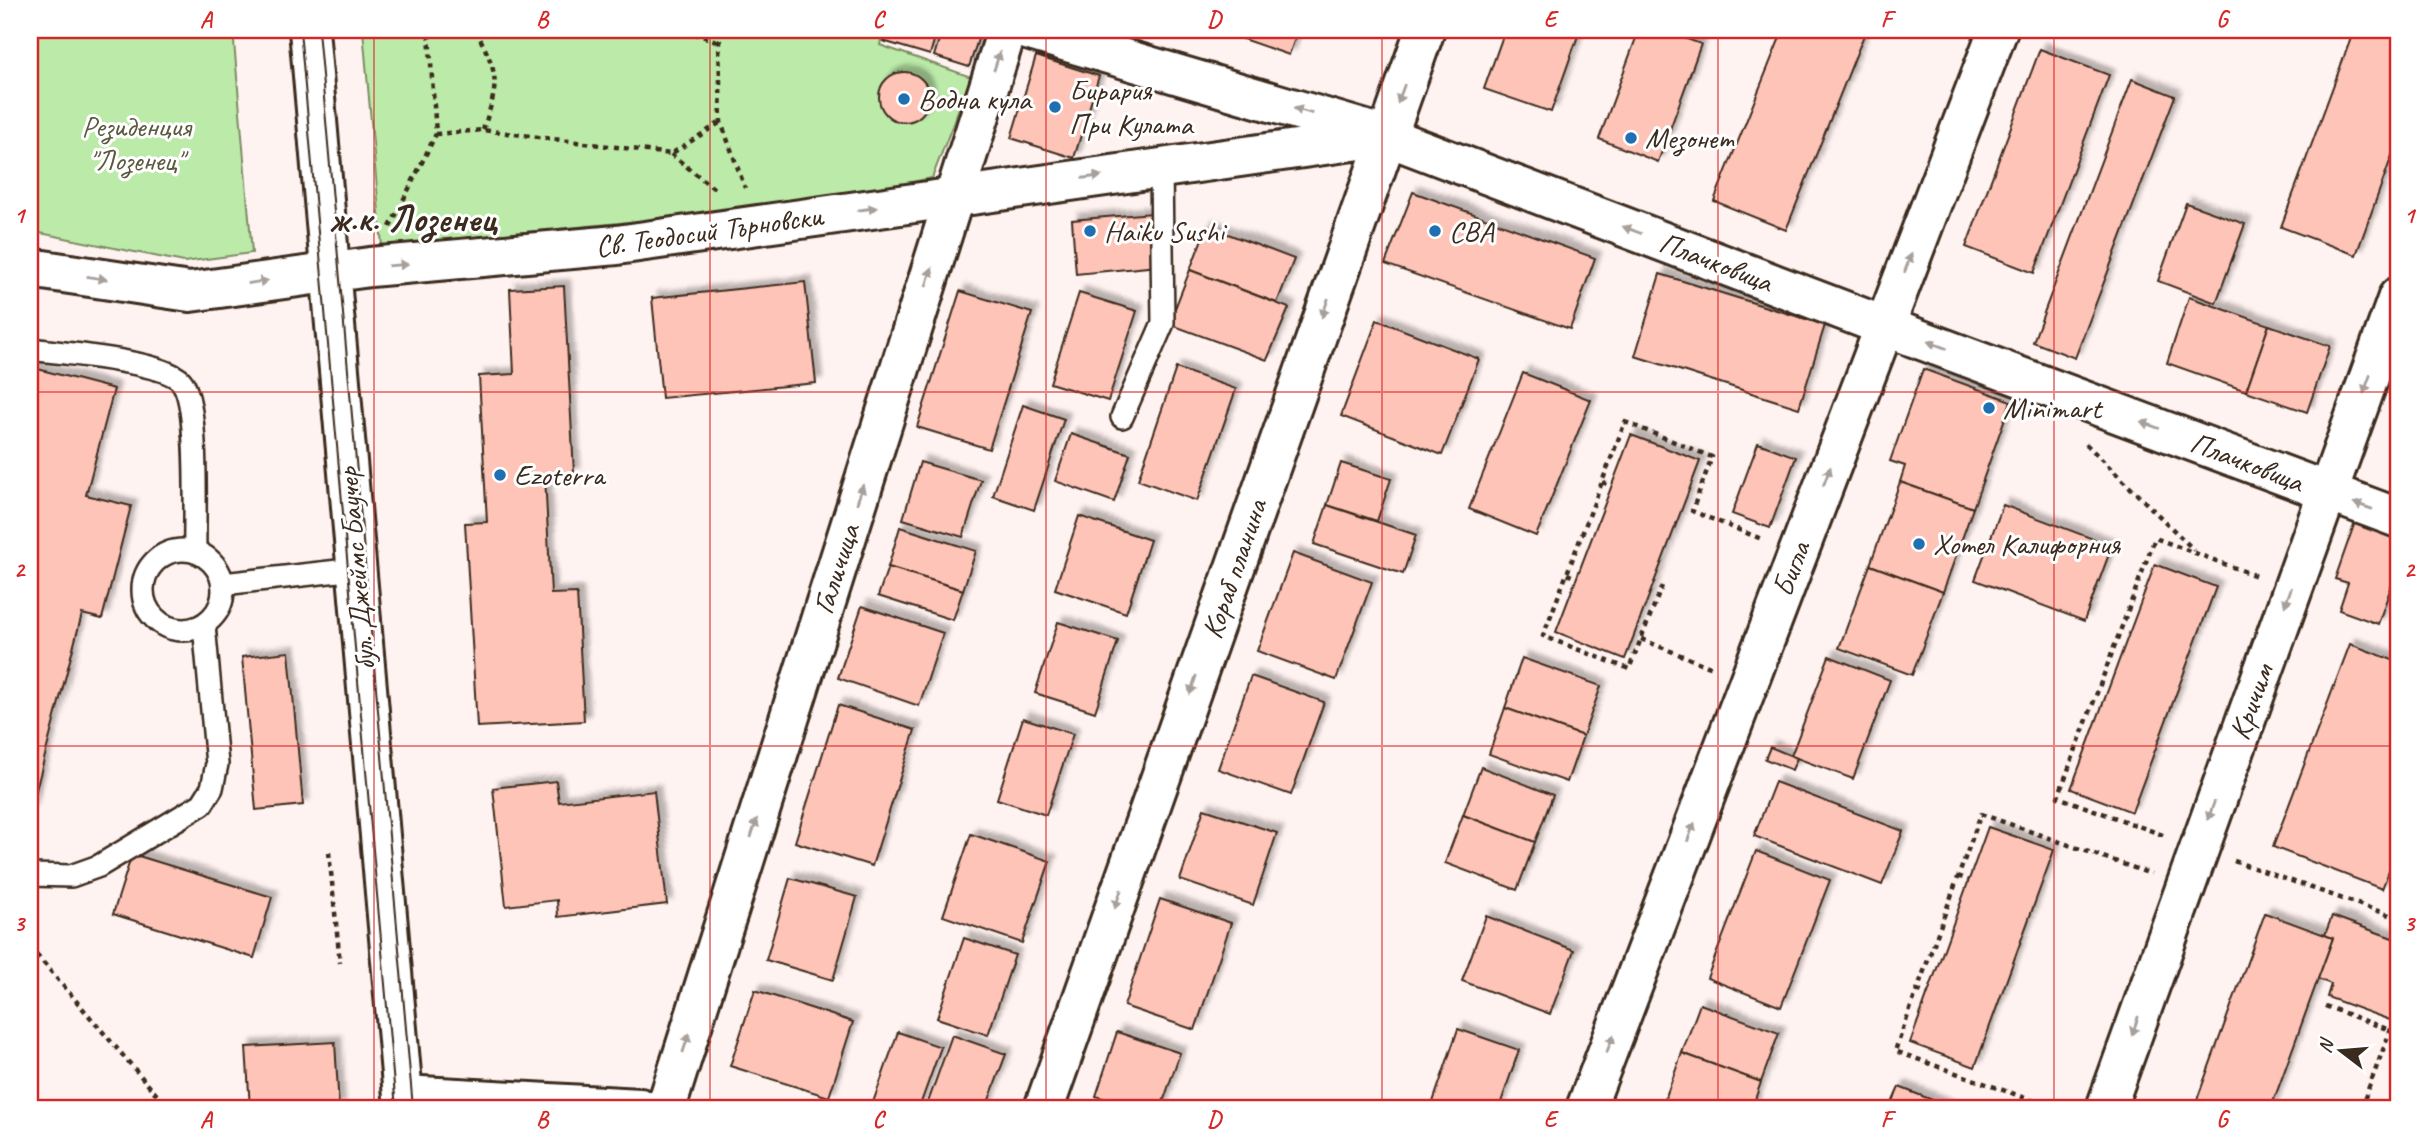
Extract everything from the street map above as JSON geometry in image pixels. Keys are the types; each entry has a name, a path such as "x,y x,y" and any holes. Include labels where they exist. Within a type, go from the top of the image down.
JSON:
{"street":[{"name":"бул. Джеймс Баучер","path":"309,30 403,1102"},
{"name":"Галичица","path":"666,1108 1007,30"},
{"name":"Плачковица","path":"1027,30 1386,136 2398,518"},
{"name":"Кораб планина","path":"1044,1108 1425,30"},
{"name":"Бигла","path":"1586,1108 1998,30"},
{"name":"Св. Теодосий Търновски","path":"30,268 190,292 370,267 617,245 1386,136"},
{"name":"Кричим","path":"2106,1108 2398,297"},
{"path":"403,1102 620,1108"}],"lane":[{"path":"1122,417 1163,323 1161,168"},
{"path":"30,349 161,368 181,381 192,403 195,550"},
{"path":"181,549 195,550 216,565 223,584 221,604 204,625 178,631 154,619 142,595 143,582 156,559 181,549"},
{"path":"223,584 356,569"},
{"path":"30,875 71,876 99,866 202,804 212,788 217,764 204,625"}],"path":[{"path":"422,30 429,34 579,30"},
{"path":"684,30 719,42"},
{"path":"724,30 719,42 721,122 758,225"},
{"path":"476,31 494,65 496,92 483,131"},
{"path":"370,267 436,134 429,34"},
{"path":"436,134 483,131 671,154 721,122"},
{"path":"1662,586 1629,669 1544,636 1625,422 1712,457 1692,511 1755,537"},
{"path":"2082,439 2197,554"},
{"path":"1602,482 1612,486"},
{"path":"2291,589 2155,538 2058,797 2398,918"},
{"path":"1567,574 1577,578"},
{"path":"2127,612 2135,615"},
{"path":"1641,639 1708,666"},
{"path":"2085,725 2094,728"},
{"path":"2053,1108 1895,1051 1981,814 2184,886"},
{"path":"329,852 340,963"},
{"path":"1958,876 1968,880"},
{"path":"30,947 168,1108"},
{"path":"1917,990 1927,994"},
{"path":"2325,1006 2398,1033"},
{"path":"2361,1108 2393,1021"}],"green space":[{"name":"Резиденция \"Лозенец\"","path":"30,30 233,30 252,253 184,262 30,231"},
{"path":"363,30 883,30 880,45 971,77 932,178 784,207 382,246"}],"building":[{"path":"887,30 937,30 930,55 883,41"},
{"path":"942,30 981,30 969,67 934,56"},
{"path":"1217,30 1298,30 1289,55"},
{"path":"1505,30 1580,30 1551,112 1484,89"},
{"path":"1639,30 1662,30 1701,44 1658,162 1599,139"},
{"path":"1783,30 1866,30 1786,230 1714,201"},
{"path":"2354,30 2398,30 2398,139 2356,255 2281,227"},
{"path":"2040,49 2109,75 2034,273 1966,247"},
{"name":"Бирария При Кулата","path":"1036,56 1099,76 1074,158 1011,138"},
{"name":"Водна кула","path":"904,72 921,80 929,97 921,114 904,122 887,114 879,97 887,80"},
{"path":"2132,79 2175,96 2075,358 2033,342"},
{"path":"1413,192 1595,258 1570,329 1385,264"},
{"path":"2186,203 2245,224 2216,303 2158,281"},
{"path":"1152,213 1158,266 1076,274 1072,220"},
{"path":"1207,226 1294,259 1277,303 1190,270"},
{"path":"1190,270 1289,308 1267,360 1169,324"},
{"path":"1660,274 1825,325 1799,408 1635,356"},
{"path":"805,282 816,383 662,398 652,298"},
{"path":"564,286 574,473 545,475 551,594 577,593 584,721 477,727 465,523 487,522 479,376 514,374 510,289"},
{"path":"960,291 1032,313 989,449 917,427"},
{"path":"1079,293 1137,311 1108,401 1050,383"},
{"path":"2189,297 2269,325 2246,391 2167,363"},
{"path":"1377,320 1479,359 1442,455 1341,416"},
{"path":"2269,325 2330,346 2307,412 2246,391"},
{"path":"30,367 114,389 86,495 131,506 102,619 82,614 30,813"},
{"path":"1176,368 1236,389 1197,501 1138,480"},
{"path":"1923,369 2011,401 1973,508 1900,482 1905,466 1890,461"},
{"path":"1523,373 1591,400 1536,536 1469,509"},
{"path":"1023,405 1064,419 1034,510 993,496"},
{"path":"1071,434 1130,454 1114,502 1055,481"},
{"path":"1631,435 1700,461 1625,659 1556,632"},
{"path":"1758,443 1796,457 1770,528 1732,514"},
{"path":"920,462 981,480 963,537 903,519"},
{"path":"1341,463 1391,479 1377,521 1327,505"},
{"name":"Хотел Калифорния","path":"1900,482 1973,508 1943,592 1870,565"},
{"path":"1327,505 1416,535 1403,574 1314,544"},
{"path":"2003,505 2112,546 2084,621 1975,580"},
{"path":"1079,516 1150,540 1126,613 1055,589"},
{"path":"2355,522 2398,537 2398,567 2378,624 2339,610 2348,583 2335,579"},
{"path":"900,527 976,551 963,590 888,567"},
{"path":"1293,553 1372,582 1336,680 1257,651"},
{"path":"2155,564 2216,587 2132,812 2071,789"},
{"path":"1870,565 1943,592 1912,675 1839,648"},
{"path":"888,567 963,590 953,620 878,596"},
{"path":"862,606 943,633 919,706 838,678"},
{"path":"1058,622 1118,641 1095,712 1035,693"},
{"path":"2350,644 2398,662 2398,846 2382,889 2273,847"},
{"path":"289,652 303,805 256,810 242,657"},
{"path":"1829,656 1890,680 1853,779 1791,756"},
{"path":"1522,658 1601,686 1583,736 1505,708"},
{"path":"1251,676 1324,702 1291,795 1218,769"},
{"path":"838,705 915,730 872,866 795,842"},
{"path":"1505,708 1583,736 1567,782 1489,754"},
{"path":"1023,718 1073,734 1046,815 997,799"},
{"path":"1770,747 1797,758 1792,770 1765,759"},
{"path":"1481,767 1553,795 1535,842 1463,815"},
{"path":"556,781 559,802 654,791 667,904 558,917 557,900 506,906 493,788"},
{"path":"1775,782 1903,831 1882,885 1754,836"},
{"path":"1204,809 1277,833 1253,905 1180,880"},
{"path":"1463,815 1535,842 1517,890 1445,863"},
{"path":"1988,827 2054,850 1975,1067 1910,1043"},
{"path":"971,834 1050,861 1022,943 943,916"},
{"path":"1756,851 1830,880 1781,1007 1707,978"},
{"path":"132,854 272,897 254,958 113,914"},
{"path":"790,878 857,897 833,980 766,960"},
{"path":"1160,899 1231,923 1195,1030 1124,1006"},
{"path":"2265,913 2333,938 2271,1108 2194,1108"},
{"path":"1486,916 1574,950 1550,1014 1462,981"},
{"path":"2332,916 2398,940 2398,1023 2327,997 2331,984 2318,979 2333,938 2325,935"},
{"path":"964,938 1015,955 988,1035 937,1018"},
{"path":"755,990 853,1022 829,1097 730,1066"},
{"path":"1700,1004 1779,1033 1761,1082 1682,1053"},
{"path":"1458,1029 1519,1050 1499,1108 1431,1108"},
{"path":"898,1032 941,1047 919,1108 871,1108"},
{"path":"1117,1032 1180,1053 1161,1108 1133,1108 1096,1096"},
{"path":"952,1035 1006,1054 986,1108 926,1108"},
{"path":"335,1042 339,1108 250,1108 246,1047"},
{"path":"1682,1053 1761,1082 1752,1108 1682,1108 1664,1102"},
{"path":"1899,1087 1953,1108 1890,1108"}],"tram line":[{"path":"300,30 396,1108"},
{"path":"318,30 413,1108"}],"place":[{"name":"Водна кула","path":"904,99"},
{"name":"Бирария При Кулата","path":"1055,107"},
{"name":"Мезонет","path":"1631,138"},
{"name":"Haiku Sushi","path":"1090,231"},
{"name":"CBA","path":"1435,231"},
{"name":"Minimart","path":"1989,408"},
{"name":"Ezoterra","path":"500,475"},
{"name":"Хотел Калифорния","path":"1919,544"}],"district":[{"name":"ж.к. Лозенец","path":"413,218"}]}
